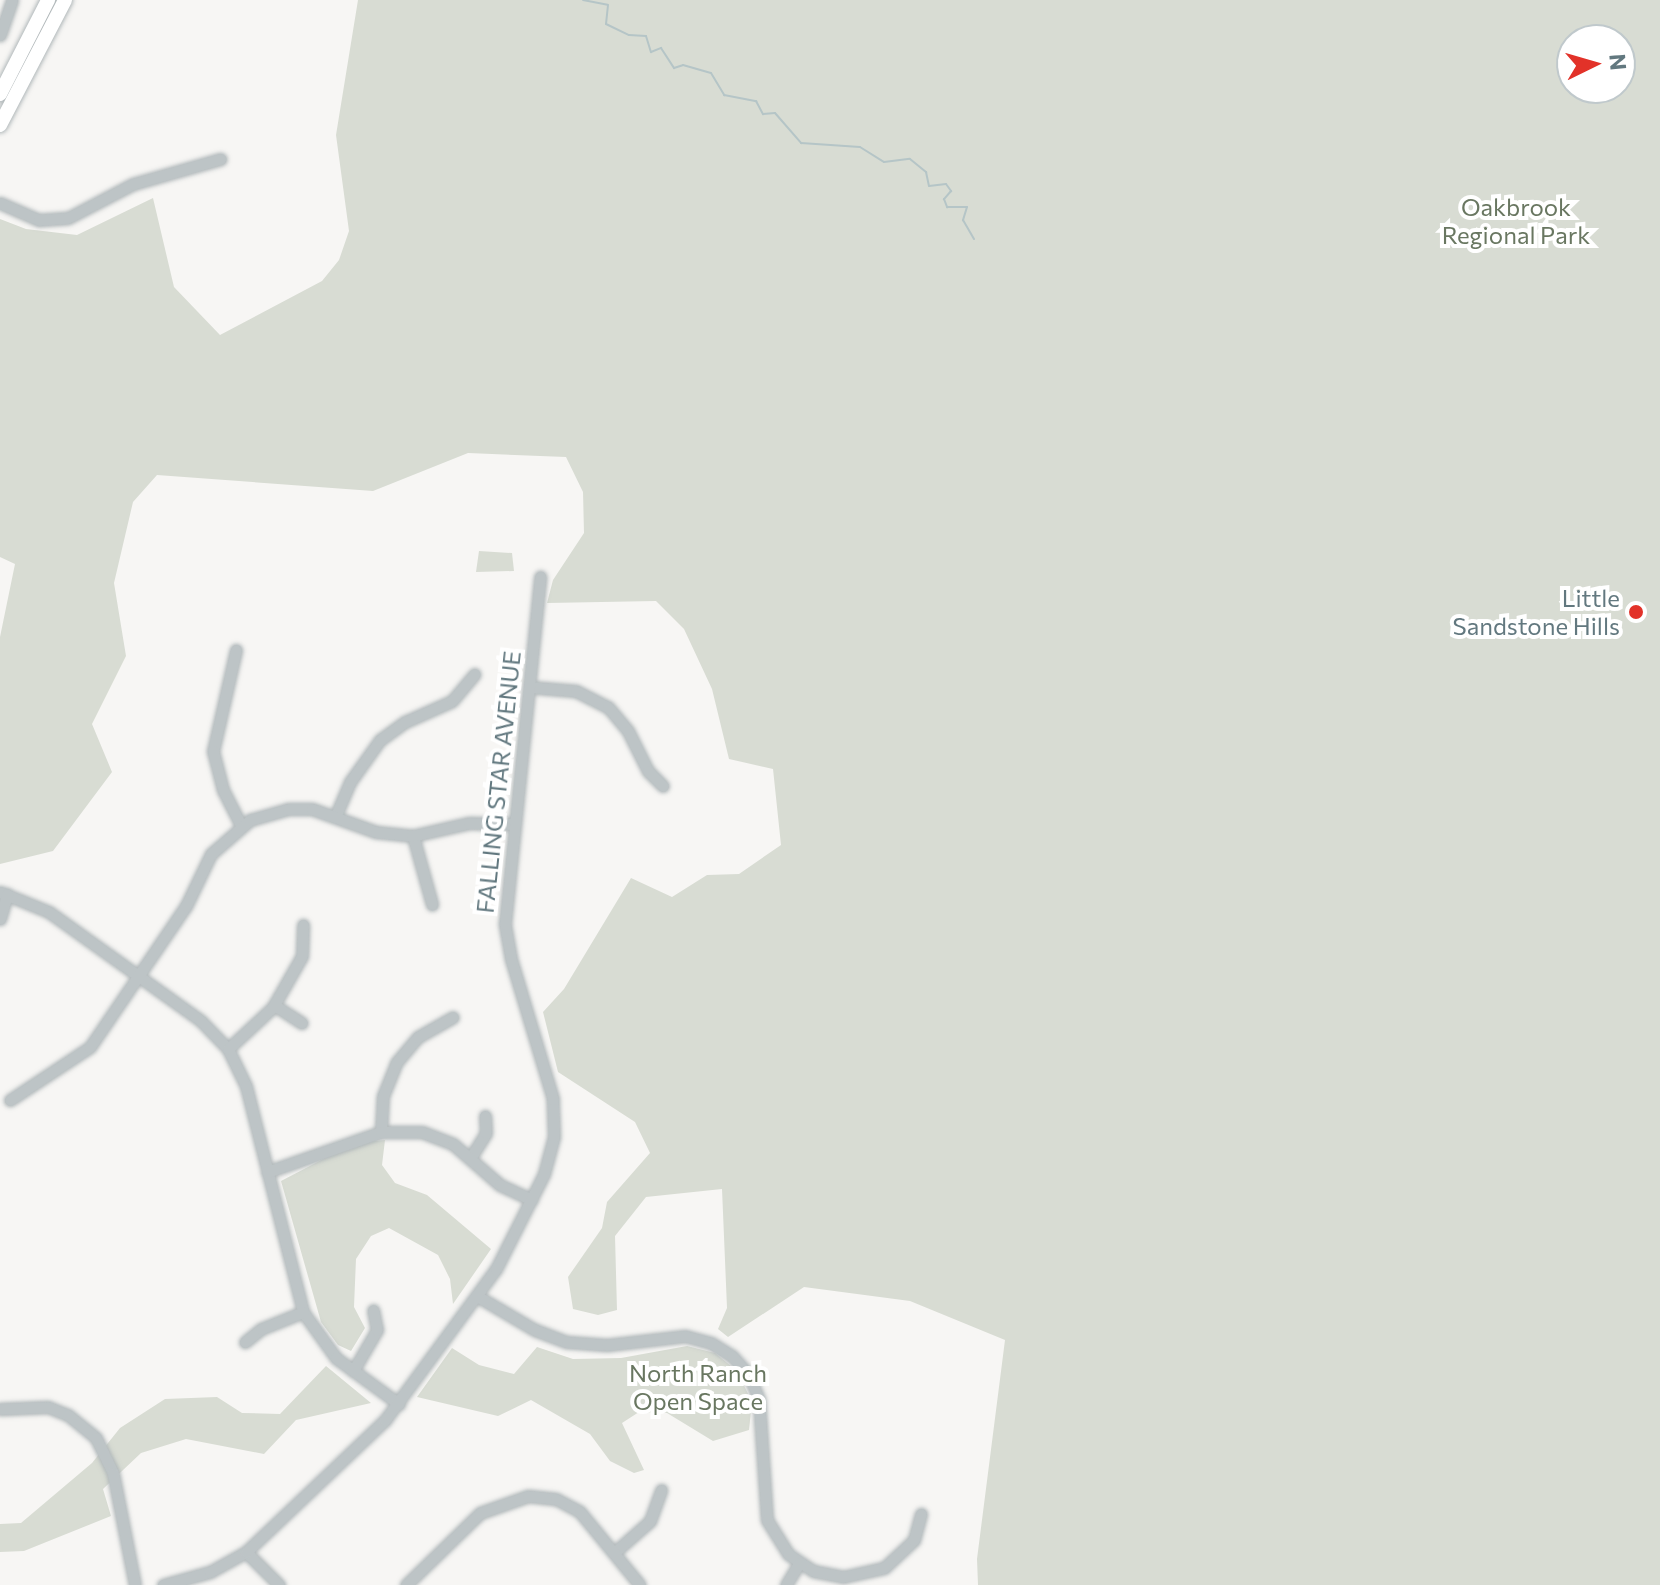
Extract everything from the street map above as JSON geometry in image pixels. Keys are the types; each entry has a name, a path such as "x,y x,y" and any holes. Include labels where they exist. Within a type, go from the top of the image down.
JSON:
{"main road":[{"path":"0,94 48,0"},
{"path":"0,125 65,0"}],"street":[{"path":"0,35 12,0"},
{"path":"0,203 39,220 68,218 133,184 221,159"},
{"name":"FALLING STAR AVENUE","path":"163,1585 210,1572 246,1552 399,1404 477,1296 532,1200 550,1156 555,1114 506,938 514,824 540,577"},
{"path":"236,650 213,751 223,790 241,825"},
{"path":"336,815 350,782 380,740 405,722 452,701 475,674"},
{"path":"529,687 576,691 608,707 628,731 648,771 663,786"},
{"path":"10,1100 90,1047 186,906 211,854 241,825 288,809 336,815 376,832 413,836 469,823 514,824"},
{"path":"413,836 432,904"},
{"path":"0,919 3,893 49,912 136,979 201,1021 228,1049 246,1086 303,1312 324,1346 399,1404"},
{"path":"228,1049 257,1027 274,1005 302,956 303,925"},
{"path":"274,1005 302,1023"},
{"path":"381,1132 383,1096 396,1063 418,1037 453,1017"},
{"path":"471,1157 486,1133 485,1116"},
{"path":"267,1172 381,1132 422,1132 471,1157 500,1185 532,1200"},
{"path":"477,1296 535,1330 567,1342 607,1345 685,1336 711,1343 732,1356 749,1375 759,1400 767,1520 779,1543 799,1563 827,1576 863,1581 904,1553 919,1530 921,1514"},
{"path":"353,1371 377,1330 373,1310"},
{"path":"245,1342 261,1329 303,1312"},
{"path":"0,1409 48,1407 68,1415 96,1438 113,1473 135,1585"},
{"path":"615,1552 650,1521 661,1490"},
{"path":"406,1585 480,1513 513,1498 541,1496 569,1505 591,1522 640,1585"},
{"path":"246,1552 279,1585"},
{"path":"786,1585 799,1563"}],"green space":[{"name":"Oakbrook Regional Park","path":"358,0 1660,0 1660,1585 978,1585 977,1559 1005,1340 910,1301 804,1287 728,1337 718,1329 727,1308 722,1189 646,1197 615,1236 617,1310 598,1315 573,1309 568,1277 602,1228 607,1202 650,1153 635,1122 558,1072 543,1012 564,989 631,878 672,897 707,875 739,874 781,845 773,769 729,759 712,689 684,629 656,601 547,603 553,580 584,533 583,492 566,457 468,453 373,491 157,475 133,502 114,583 126,656 92,724 112,772 53,851 0,864 0,637 15,564 0,557 0,219 26,229 77,235 153,198 174,287 220,335 322,281 339,260 349,231 336,135"},
{"path":"479,551 512,553 514,571 476,572"},
{"path":"385,1140 382,1165 395,1183 427,1195 491,1249 453,1304 450,1279 438,1255 389,1228 371,1236 356,1259 354,1307 365,1328 351,1351 338,1345 321,1322 281,1181 354,1143"},
{"name":"North Ranch Open Space","path":"687,1346 715,1353 737,1371 752,1402 749,1430 713,1441 667,1413 639,1412 622,1423 644,1470 634,1473 610,1461 590,1434 531,1400 498,1416 417,1397 452,1348 479,1365 514,1374 537,1347 573,1359 621,1358"},
{"path":"326,1366 371,1403 296,1420 264,1454 186,1439 141,1453 103,1489 111,1516 24,1551 0,1552 0,1524 21,1523 92,1463 120,1428 165,1399 217,1397 242,1413 280,1414"}],"waterway":[{"path":"583,0 608,5 606,24 629,35 646,36 651,52 661,48 674,68 683,65 711,73 724,95 756,101 763,114 775,113 801,143 860,147 884,162 910,159 926,172 929,186 946,184 951,191 944,199 947,207 967,207 963,220 974,239"}],"place":[{"name":"Little Sandstone Hills","path":"1636,612"}]}
